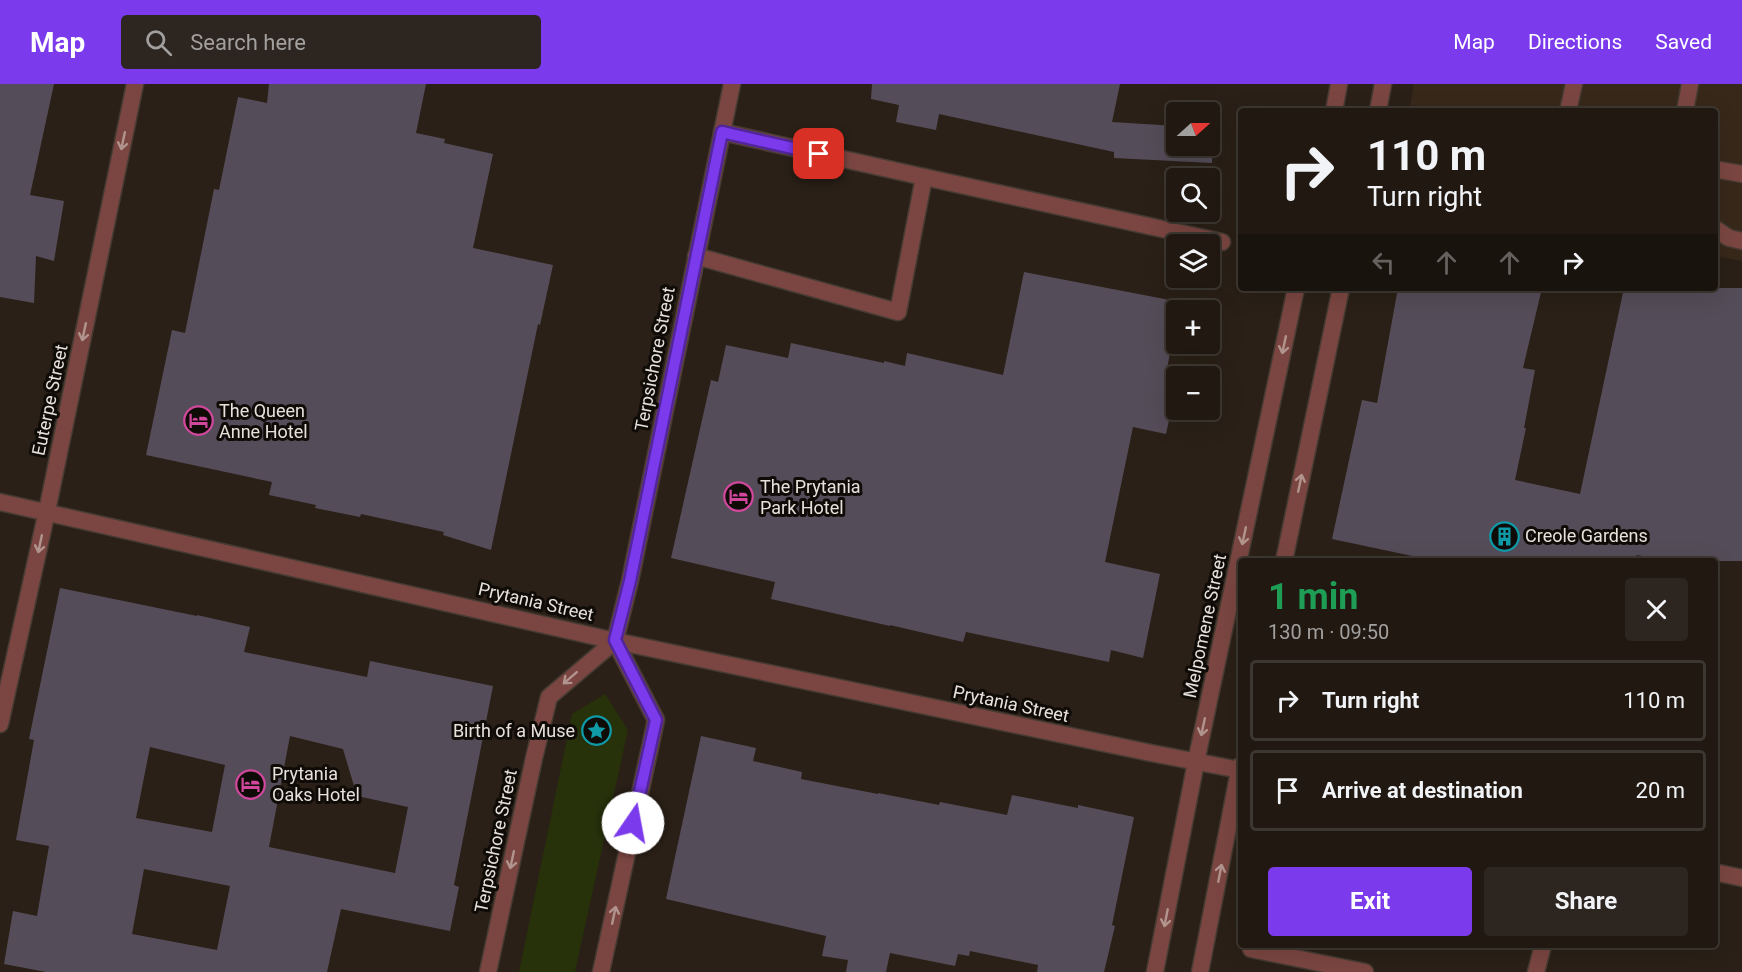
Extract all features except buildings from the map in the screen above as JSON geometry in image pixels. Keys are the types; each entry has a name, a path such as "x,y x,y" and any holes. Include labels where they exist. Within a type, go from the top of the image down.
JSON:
{"street":[{"name":"Euterpe Street","path":"0,724 47,511 135,84"},
{"name":"Terpsichore Street","path":"488,972 549,697 615,640 630,581 732,84"},
{"path":"1335,108 1339,84"},
{"path":"1378,108 1383,84"},
{"path":"1569,108 1574,84"},
{"path":"1686,108 1690,84"},
{"path":"722,132 1222,242"},
{"path":"1718,170 1742,174"},
{"path":"696,256 898,312 924,177"},
{"path":"1718,230 1735,240"},
{"name":"Melpomene Street","path":"1239,558 1295,291"},
{"path":"1285,558 1340,291"},
{"name":"Prytania Street","path":"0,502 615,640 1196,762 1238,769"},
{"name":"Melpomene Street","path":"1155,972 1238,563"},
{"path":"601,972 656,720 615,640"},
{"path":"1200,972 1238,779"},
{"path":"1718,873 1742,878"},
{"path":"1251,948 1365,972"},
{"path":"1536,972 1542,948"}],"shaded area":[{"path":"1414,84 1742,84 1742,261 1718,257 1718,108 1410,108"}],"green space":[{"path":"605,694 628,730 575,972 519,972 572,714"}],"place":[{"name":"The Queen Anne Hotel","path":"198,421"},
{"name":"The Prytania Park Hotel","path":"739,497"},
{"name":"Creole Gardens","path":"1504,536"},
{"name":"Birth of a Muse","path":"596,731"},
{"name":"Prytania Oaks Hotel","path":"251,784"}],"route":[{"path":"633,823 656,720 615,640 630,581 722,132 819,154"}]}
